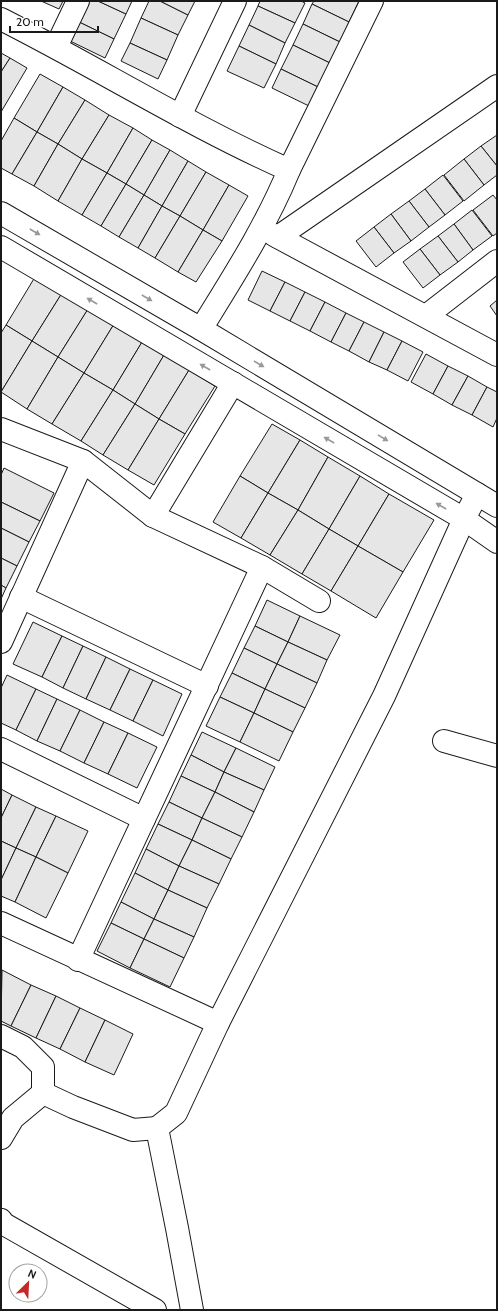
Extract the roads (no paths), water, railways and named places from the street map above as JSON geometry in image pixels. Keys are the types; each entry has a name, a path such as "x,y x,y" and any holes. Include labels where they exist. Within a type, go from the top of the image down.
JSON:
{"street":[{"path":"56,47 78,1"},
{"path":"180,116 235,1"},
{"path":"201,329 260,232 372,1"},
{"path":"1,19 56,47 180,116 290,170"},
{"path":"497,86 276,236 497,355"},
{"path":"1,213 201,329 497,506"},
{"path":"1,247 464,519 497,542"},
{"path":"426,316 497,261"},
{"path":"153,516 232,383"},
{"path":"1,429 83,461 153,516 262,567 319,601"},
{"path":"1,642 83,461"},
{"path":"43,1093 73,1107 133,1130 157,1128 176,1113 218,1023 384,696 464,519 477,494"},
{"path":"78,960 262,567"},
{"path":"21,597 206,686"},
{"path":"444,741 497,756"},
{"path":"1,749 144,819"},
{"path":"1,923 78,960 218,1023"},
{"path":"1,1036 23,1047 43,1067 43,1093"},
{"path":"1,1138 13,1118 43,1093"},
{"path":"157,1128 192,1310"},
{"path":"1,1220 4,1224 155,1310"}]}
